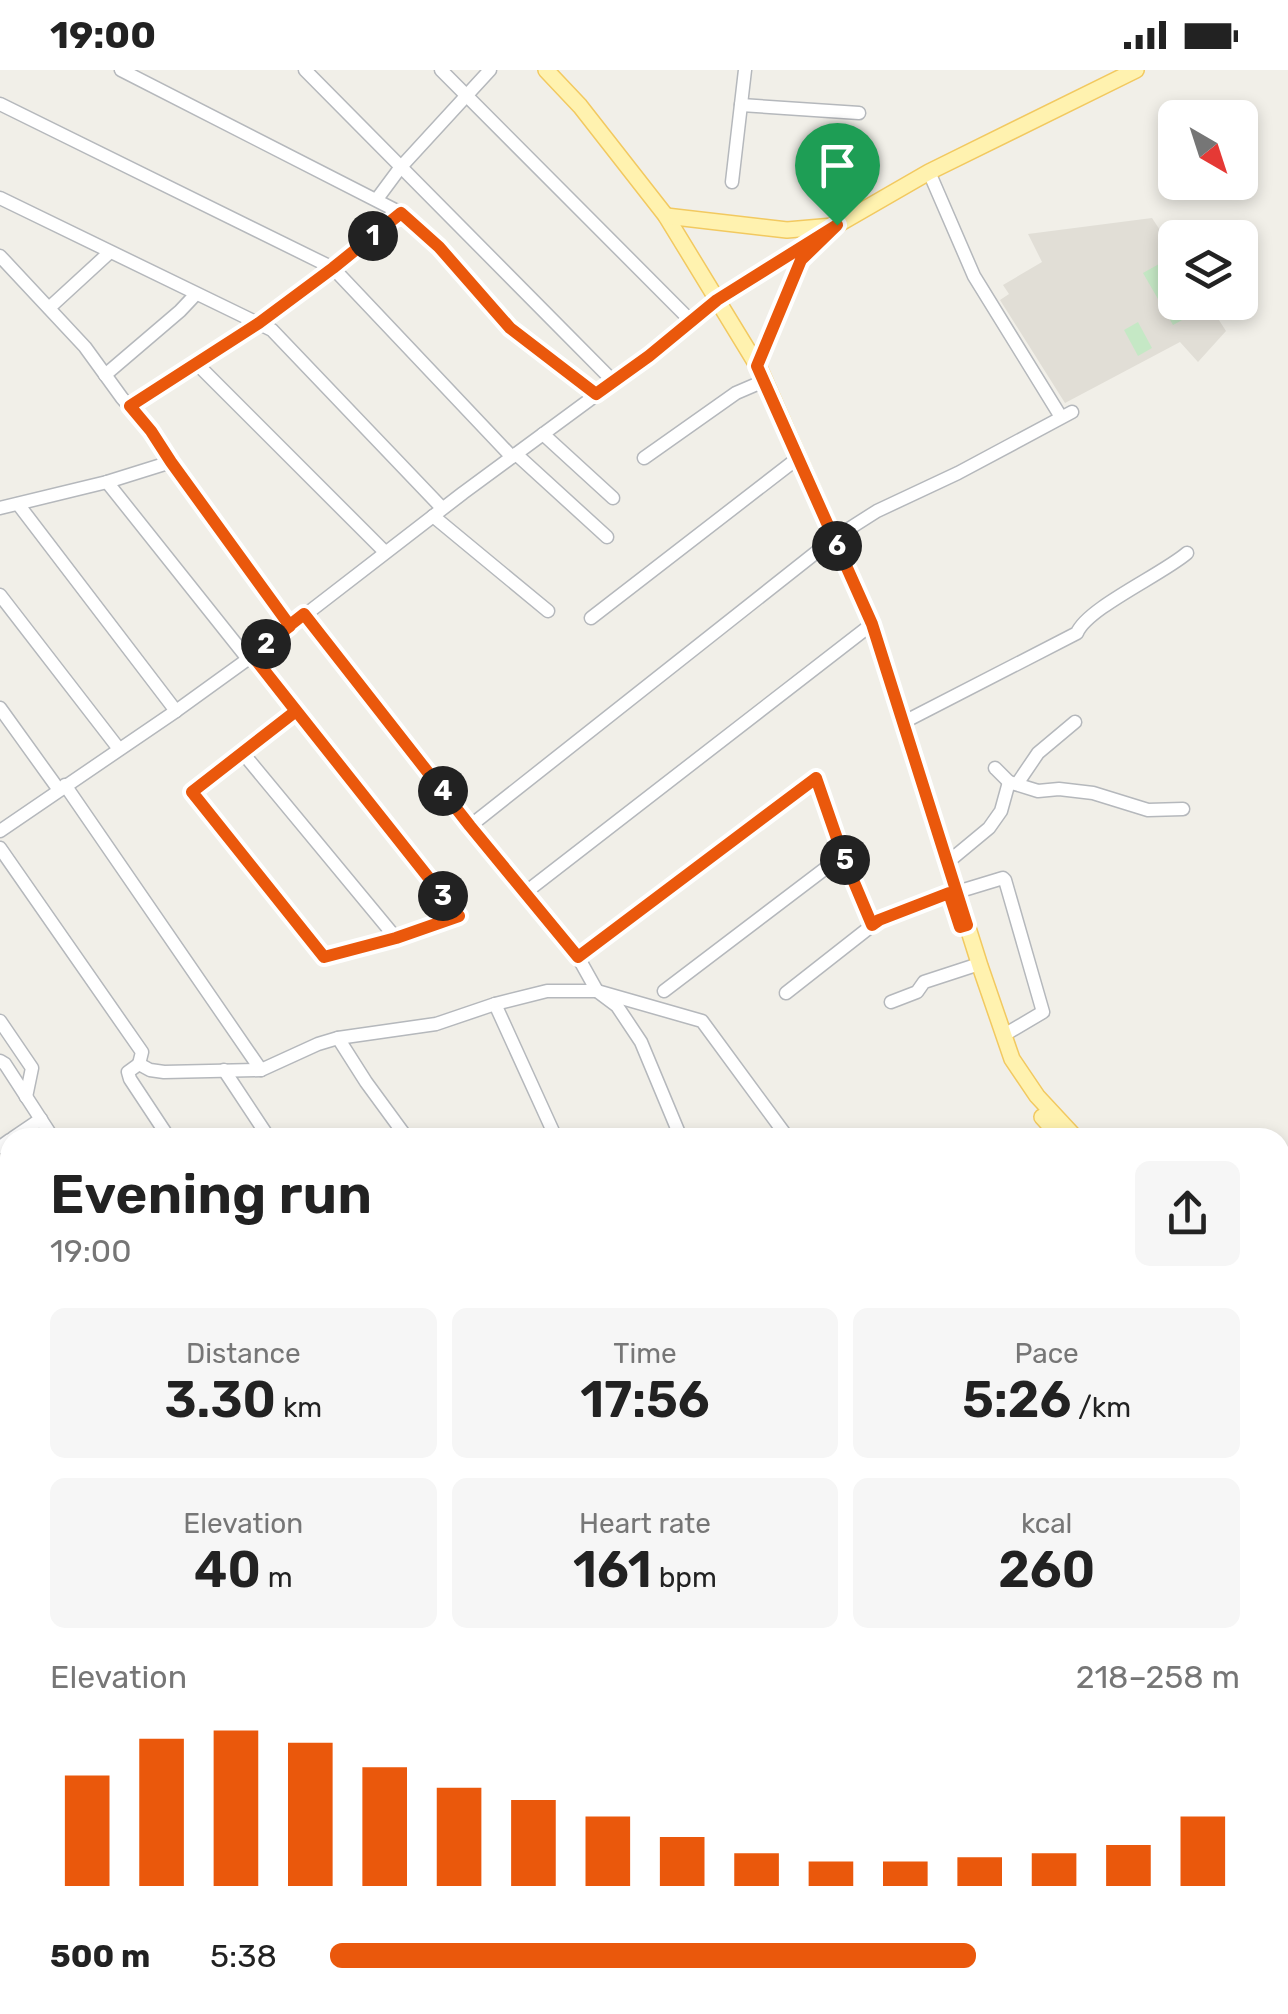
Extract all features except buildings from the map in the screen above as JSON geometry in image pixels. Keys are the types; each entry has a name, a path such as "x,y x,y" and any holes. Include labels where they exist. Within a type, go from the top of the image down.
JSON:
{"main road":[{"path":"546,70 580,106 666,216 760,374 868,622 904,722 948,862 953,892"},
{"path":"717,300 929,172 1135,70"},
{"path":"666,216 787,230 837,225"},
{"path":"760,374 801,260 837,225"},
{"path":"868,622 964,926 1012,1059 1037,1096 1067,1128"},
{"path":"964,926 1002,1058 1030,1104 1052,1128"}],"street":[{"path":"121,70 401,213 439,247 510,328 596,394"},
{"path":"305,70 614,382"},
{"path":"441,70 692,322"},
{"path":"377,199 400,168 490,70"},
{"path":"732,182 745,70"},
{"path":"0,104 333,268 514,455 607,538"},
{"path":"741,105 859,113"},
{"path":"470,826 834,539 877,511 958,473 1066,414 974,276 929,172"},
{"path":"0,198 272,330 438,512 548,612"},
{"path":"130,406 259,323 401,213"},
{"path":"50,308 110,252"},
{"path":"1,259 79,339 151,431 290,626"},
{"path":"105,376 196,294"},
{"path":"0,830 250,657 717,300"},
{"path":"197,364 385,552"},
{"path":"644,458 760,374"},
{"path":"543,434 613,498"},
{"path":"591,618 798,458"},
{"path":"0,508 171,462"},
{"path":"107,482 296,711 459,916 324,957 192,792 296,711"},
{"path":"18,504 176,711"},
{"path":"904,722 1077,634 1080,625 1187,553"},
{"path":"0,595 119,750"},
{"path":"304,614 585,965 596,990 617,1006 642,1042 676,1128"},
{"path":"526,892 868,622"},
{"path":"0,708 62,788 262,1070"},
{"path":"948,862 989,828 1001,812 1013,783 1038,753 1075,722"},
{"path":"242,752 396,938"},
{"path":"994,768 1013,783 1038,791 1093,793 1148,810 1182,809"},
{"path":"578,957 816,778 872,925"},
{"path":"0,848 142,1052 139,1064 128,1072 130,1080 162,1128"},
{"path":"664,990 843,856"},
{"path":"786,993 879,920 1003,878 1043,1012 1004,1035"},
{"path":"891,1002 917,992 924,982 973,966"},
{"path":"139,1064 164,1072 262,1070 338,1038 436,1024 546,991 596,990 702,1021 781,1128"},
{"path":"494,1004 551,1128"},
{"path":"0,1022 32,1068 26,1097"},
{"path":"338,1038 399,1128"},
{"path":"0,1061 46,1128"},
{"path":"224,1070 262,1128"},
{"path":"27,1128 40,1119"}],"shaded area":[{"path":"1152,218 1158,227 1158,320 1219,320 1226,331 1198,362 1180,342 1065,403 1000,300 1009,294 1003,285 1042,262 1028,234"}],"green space":[{"path":"1158,265 1158,299 1143,273"},
{"path":"1138,322 1152,348 1138,356 1124,330"}],"route":[{"path":"837,225 717,300 596,394 510,328 439,247 401,213 259,323 130,406 290,626 252,655 296,711 192,792 324,957 459,916 252,655 290,626 304,614 578,957 816,778 872,925 949,893 960,927 967,925 872,624 757,366 801,260 837,225"}]}
